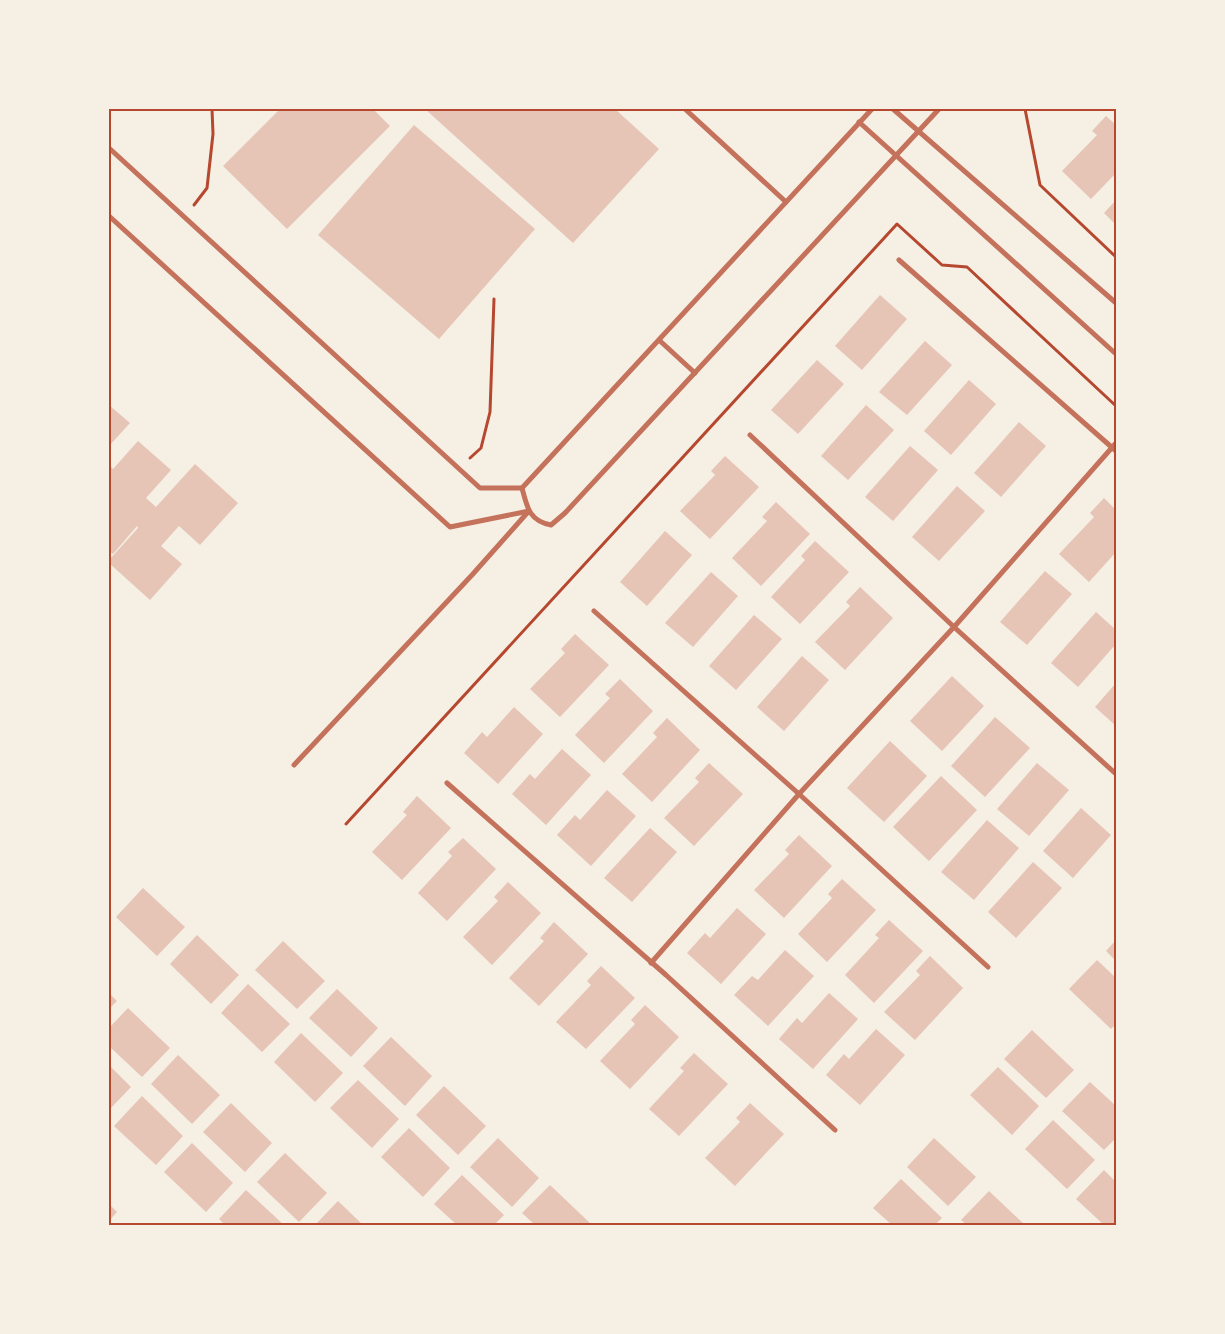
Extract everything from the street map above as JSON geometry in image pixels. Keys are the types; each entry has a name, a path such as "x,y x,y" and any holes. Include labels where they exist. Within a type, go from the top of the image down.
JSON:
{"street":[{"path":"685,109 786,202"},
{"path":"109,148 480,488 522,488 872,109"},
{"path":"893,109 1116,303"},
{"path":"522,488 529,511 540,523 551,525 565,513 939,109"},
{"path":"859,122 1116,354"},
{"path":"109,216 450,527 529,511"},
{"path":"652,963 799,794 954,627 1115,447 899,260"},
{"path":"659,340 695,373"},
{"path":"750,435 954,627 1116,774"},
{"path":"294,765 472,575 529,511"},
{"path":"594,611 799,794 988,967"},
{"path":"447,783 652,963 835,1130"}],"path":[{"path":"184,217 207,188 213,134 212,109"},
{"path":"1026,109 1040,185 1116,257"},
{"path":"346,824 897,224 942,265 967,267 1116,406"},
{"path":"459,469 481,448 490,412 494,299"}],"building":[{"path":"280,109 373,109 390,126 287,229 223,166"},
{"path":"425,109 615,109 659,149 573,243"},
{"path":"1106,116 1116,125 1116,173 1091,199 1062,171 1097,135 1092,131"},
{"path":"414,125 535,229 439,339 318,235"},
{"path":"1116,200 1116,225 1104,213"},
{"path":"880,295 907,319 862,370 835,346"},
{"path":"925,341 952,365 907,415 879,392"},
{"path":"817,360 844,384 798,434 771,410"},
{"path":"969,380 996,404 951,455 924,431"},
{"path":"109,405 130,423 109,446"},
{"path":"866,405 894,430 848,480 821,456"},
{"path":"1019,422 1046,446 1001,497 974,473"},
{"path":"138,441 171,470 146,498 156,507 195,464 238,503 200,545 179,526 161,546 182,564 150,600 109,563 109,560 138,528 137,526 113,554 109,551 109,465 113,469"},
{"path":"910,446 938,470 893,521 865,497"},
{"path":"725,456 759,487 710,539 680,511 715,475 711,471"},
{"path":"957,486 985,511 939,561 912,537"},
{"path":"1104,498 1116,510 1116,552 1089,582 1059,554 1094,517 1090,513"},
{"path":"776,502 810,534 761,586 732,558 767,521 762,517"},
{"path":"665,531 692,555 647,606 620,582"},
{"path":"815,541 849,572 800,624 771,597 805,560 801,556"},
{"path":"1045,571 1072,594 1027,645 1000,622"},
{"path":"711,572 738,596 693,647 665,623"},
{"path":"860,587 893,618 845,670 815,642 850,606 846,602"},
{"path":"1096,612 1116,630 1116,644 1078,687 1051,663"},
{"path":"754,615 782,639 736,690 709,666"},
{"path":"575,634 609,665 560,717 530,689 565,653 561,649"},
{"path":"802,656 829,680 784,731 757,707"},
{"path":"952,676 984,706 942,751 910,721"},
{"path":"620,679 653,711 604,763 575,735 610,698 605,694"},
{"path":"1116,683 1116,726 1095,707"},
{"path":"514,707 543,734 498,784 464,753 482,732 487,737"},
{"path":"995,717 1030,748 985,797 951,766"},
{"path":"667,718 700,750 652,802 622,774 657,737 653,733"},
{"path":"890,741 927,776 884,822 847,788"},
{"path":"562,749 591,775 546,825 512,794 530,774 535,779"},
{"path":"709,763 743,794 694,846 664,818 699,782 695,778"},
{"path":"1037,763 1069,790 1029,836 997,809"},
{"path":"941,776 977,810 929,861 893,827"},
{"path":"607,790 636,816 591,866 557,835 575,815 580,820"},
{"path":"417,796 451,828 402,880 372,852 407,815 403,812"},
{"path":"1081,808 1111,835 1073,878 1043,851"},
{"path":"987,820 1019,848 974,900 941,872"},
{"path":"650,828 677,852 632,902 604,878"},
{"path":"799,835 832,866 784,918 754,890 789,854 785,850"},
{"path":"463,838 496,869 447,921 418,893 452,856 448,852"},
{"path":"1033,862 1062,888 1016,938 988,912"},
{"path":"842,879 876,910 827,962 798,934 832,898 828,894"},
{"path":"508,882 541,913 492,965 463,937 498,901 494,897"},
{"path":"143,888 185,927 157,956 116,917"},
{"path":"737,908 766,934 721,984 687,953 705,933 710,938"},
{"path":"889,920 923,951 874,1003 845,975 879,938 875,935"},
{"path":"554,922 588,954 539,1006 509,978 544,941 540,938"},
{"path":"197,935 239,975 211,1004 170,964"},
{"path":"1116,940 1116,961 1106,951"},
{"path":"283,941 325,981 297,1009 255,970"},
{"path":"785,950 814,976 768,1026 734,995 752,976 758,980"},
{"path":"930,956 963,988 915,1040 884,1012 920,975 916,971"},
{"path":"1097,960 1116,978 1116,1024 1111,1029 1069,989"},
{"path":"601,966 635,998 586,1049 556,1022 591,985 587,981"},
{"path":"248,984 290,1024 262,1052 221,1013"},
{"path":"337,989 378,1028 351,1057 309,1018"},
{"path":"109,993 117,1001 109,1009"},
{"path":"829,993 858,1019 813,1069 779,1039 797,1018 802,1023"},
{"path":"645,1005 679,1037 630,1089 600,1061 635,1024 631,1020"},
{"path":"128,1008 170,1048 142,1077 109,1046 109,1028"},
{"path":"876,1029 905,1055 860,1105 826,1075 844,1054 849,1059"},
{"path":"1032,1030 1074,1070 1046,1098 1004,1059"},
{"path":"301,1033 343,1073 315,1102 274,1062"},
{"path":"391,1037 432,1076 405,1106 363,1066"},
{"path":"694,1053 728,1084 679,1136 649,1109 684,1071 680,1068"},
{"path":"178,1055 220,1095 192,1124 151,1084"},
{"path":"109,1065 131,1087 109,1110"},
{"path":"998,1067 1039,1106 1012,1135 970,1095"},
{"path":"358,1080 399,1119 372,1148 330,1108"},
{"path":"1090,1082 1116,1106 1116,1138 1104,1150 1062,1111"},
{"path":"444,1086 486,1126 458,1155 416,1115"},
{"path":"142,1096 183,1136 156,1165 114,1126"},
{"path":"231,1103 272,1143 245,1172 203,1132"},
{"path":"750,1103 784,1134 735,1186 705,1158 740,1122 736,1118"},
{"path":"1053,1120 1095,1160 1067,1189 1025,1149"},
{"path":"409,1128 450,1168 423,1197 381,1157"},
{"path":"498,1138 539,1178 512,1207 470,1167"},
{"path":"934,1138 976,1177 948,1206 907,1167"},
{"path":"192,1143 233,1183 206,1212 164,1172"},
{"path":"285,1153 327,1193 299,1222 257,1182"},
{"path":"1104,1170 1116,1182 1116,1225 1104,1225 1076,1199"},
{"path":"462,1175 504,1215 494,1225 457,1225 434,1204"},
{"path":"901,1179 942,1218 935,1225 892,1225 873,1208"},
{"path":"550,1185 592,1225 535,1225 522,1213"},
{"path":"246,1190 284,1225 225,1225 219,1219"},
{"path":"989,1191 1025,1225 967,1225 961,1220"},
{"path":"338,1201 363,1225 315,1225"},
{"path":"109,1204 117,1212 109,1221"}]}
